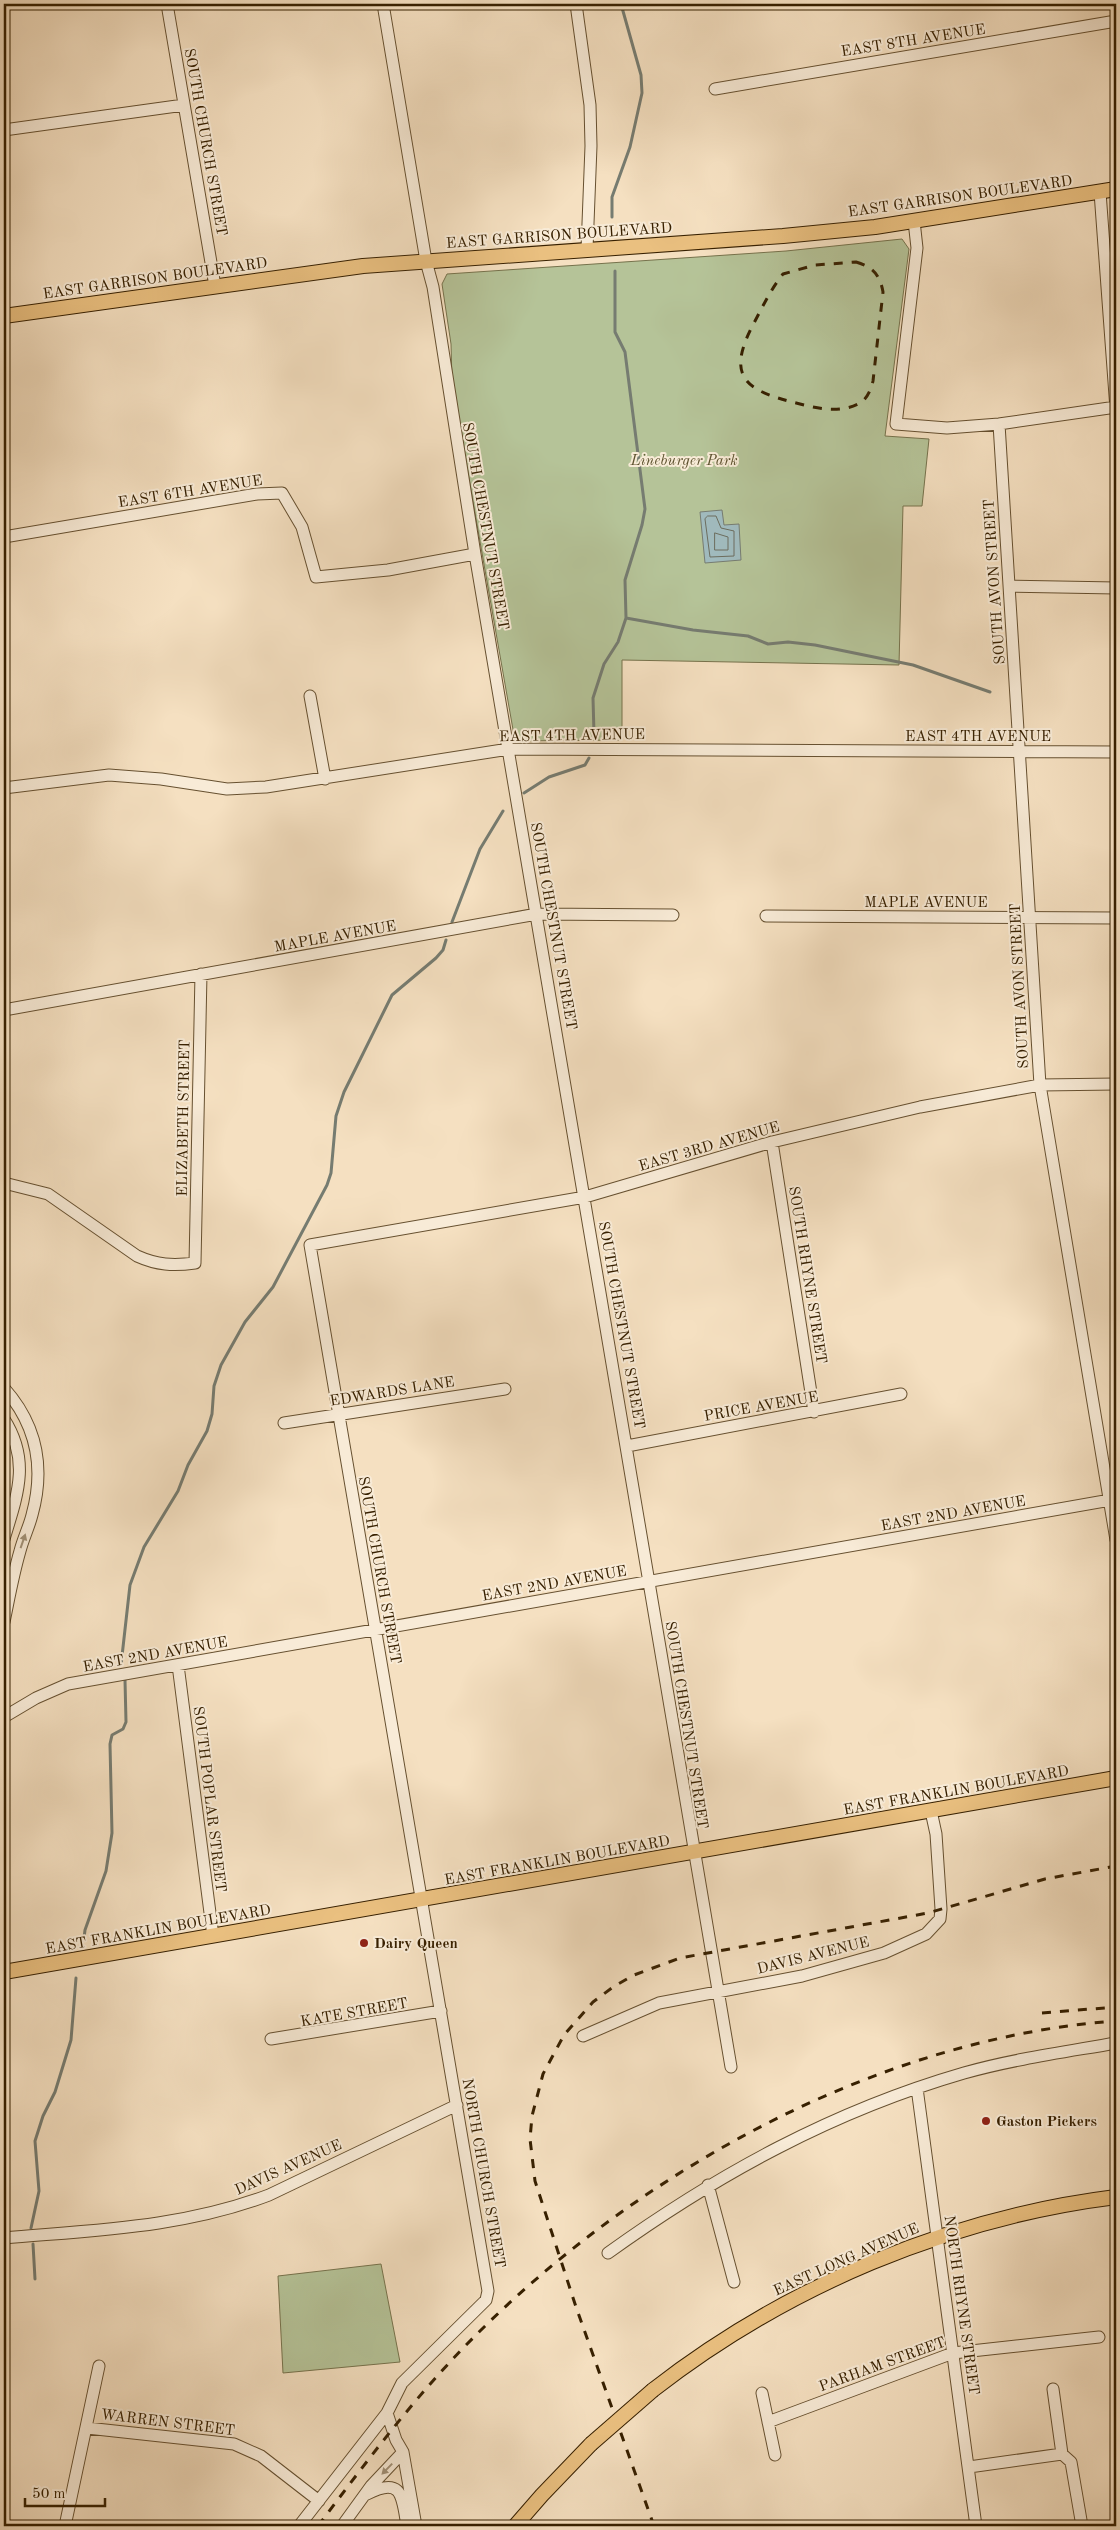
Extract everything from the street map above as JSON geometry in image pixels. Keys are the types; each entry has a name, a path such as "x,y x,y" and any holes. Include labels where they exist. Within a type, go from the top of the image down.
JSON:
{"main road":[{"name":"EAST GARRISON BOULEVARD","path":"4,316 314,271 426,261 783,236 914,221 1116,189"},
{"name":"EAST FRANKLIN BOULEVARD","path":"4,1972 422,1901 1116,1778"},
{"name":"EAST LONG AVENUE","path":"515,2526 548,2488 591,2444 653,2390 710,2348 798,2296 937,2237 1020,2214 1116,2197"}],"street":[{"name":"SOUTH CHURCH STREET","path":"167,4 215,286"},
{"name":"SOUTH CHESTNUT STREET","path":"383,4 426,261 433,287 474,554 585,1197 716,1992 730,2066"},
{"path":"576,4 590,106 591,153 587,249"},
{"name":"EAST 8TH AVENUE","path":"715,89 1116,21"},
{"path":"4,130 184,105"},
{"path":"914,221 917,248 896,424 947,428 999,424 1116,408 1100,192"},
{"name":"SOUTH AVON STREET","path":"999,424 1040,1085 1113,1500 1116,1540"},
{"name":"EAST 6TH AVENUE","path":"4,537 257,494 282,493 302,527 316,577 388,570 474,554"},
{"path":"1009,586 1116,588"},
{"path":"310,696 325,779"},
{"name":"EAST 4TH AVENUE","path":"4,788 109,774 161,779 228,789 266,787 509,749 1116,752"},
{"name":"MAPLE AVENUE","path":"4,1010 536,914 673,915"},
{"name":"MAPLE AVENUE","path":"766,916 1116,918"},
{"name":"ELIZABETH STREET","path":"4,1183 48,1194 137,1256 153,1263 171,1265 195,1263 201,974"},
{"name":"EAST 3RD AVENUE","path":"310,1245 585,1197 772,1142 920,1107 1040,1085 1116,1084"},
{"name":"SOUTH RHYNE STREET","path":"772,1142 814,1412"},
{"name":"SOUTH CHURCH STREET","path":"310,1245 422,1901"},
{"path":"4,1388 28,1423 35,1439 39,1467 39,1484 32,1515 20,1550 4,1622"},
{"name":"EDWARDS LANE","path":"284,1423 505,1389"},
{"name":"PRICE AVENUE","path":"627,1446 901,1394"},
{"path":"4,1419 17,1448 20,1480 4,1540"},
{"name":"EAST 2ND AVENUE","path":"4,1717 30,1700 68,1684 1113,1500"},
{"name":"SOUTH POPLAR STREET","path":"178,1665 213,1936"},
{"name":"DAVIS AVENUE","path":"583,2036 659,2003 811,1973 884,1953 926,1934 940,1919 942,1909 936,1834 931,1811"},
{"name":"NORTH CHURCH STREET","path":"386,2413 402,2383 486,2300 488,2291 422,1901"},
{"name":"KATE STREET","path":"272,2039 286,2039 441,2011"},
{"path":"608,2253 708,2185 804,2134 917,2088 965,2073 1035,2056 1116,2043"},
{"name":"NORTH RHYNE STREET","path":"917,2088 976,2526"},
{"name":"DAVIS AVENUE","path":"4,2238 140,2227 182,2221 228,2210 269,2195 457,2105"},
{"path":"708,2185 734,2282"},
{"name":"PARHAM STREET","path":"768,2422 953,2353 1099,2337"},
{"path":"65,2526 99,2366"},
{"path":"1053,2389 1062,2454 1072,2462 1082,2526"},
{"path":"762,2393 775,2456"},
{"path":"386,2413 396,2440 403,2452 416,2526"},
{"path":"299,2526 386,2413"},
{"name":"WARREN STREET","path":"87,2428 234,2444 262,2456 319,2501"},
{"path":"342,2526 364,2496 403,2452"},
{"path":"969,2467 1062,2454"},
{"path":"364,2496 382,2487 396,2490 400,2493 407,2526"}],"green space":[{"name":"Lineburger Park","path":"902,239 909,249 885,436 929,439 922,506 903,506 899,665 622,660 622,740 515,741 452,382 451,344 442,284 447,274 786,251"},
{"path":"381,2264 400,2362 283,2373 278,2276"}],"water":[{"path":"722,510 724,525 739,524 741,560 705,563 700,512"}],"waterway":[{"path":"612,217 612,197 630,147 642,93 641,75 621,4"},
{"path":"594,734 593,698 604,664 618,642 626,618 625,580 645,509 625,352 615,332 615,271"},
{"path":"626,618 693,630 748,636 768,644 788,642 815,645 913,665 990,692"},
{"path":"524,793 549,777 585,765 589,758"},
{"path":"452,922 480,849 503,811"},
{"path":"121,1665 130,1585 144,1547 178,1491 188,1465 207,1431 212,1414 214,1386 221,1365 245,1322 273,1287 327,1185 331,1173 336,1116 344,1092 392,995 436,958 443,950 446,940"},
{"path":"84,1938 85,1930 106,1871 112,1833 110,1744 112,1735 123,1729 126,1722 125,1680"},
{"path":"31,2228 39,2191 35,2141 43,2116 55,2092 71,2040 76,1978"},
{"path":"33,2244 35,2279"}],"railway":[{"path":"856,262 867,266 875,272 883,292 873,381 865,399 846,408 822,409 766,394 754,387 746,380 741,370 741,357 745,342 754,323 783,274 815,265 856,262"},
{"path":"654,2526 576,2307 535,2181 530,2139 532,2116 543,2074 564,2035 593,2002 613,1987 634,1975 680,1958 928,1913 1045,1879 1116,1866"},
{"path":"1042,2013 1116,2007"},
{"path":"318,2526 412,2405 474,2337 540,2276 611,2220 688,2168 768,2123 852,2084 939,2054 1027,2033 1116,2021"}],"place":[{"name":"Dairy Queen","path":"364,1943"},
{"name":"Gaston Pickers","path":"986,2121"}]}
